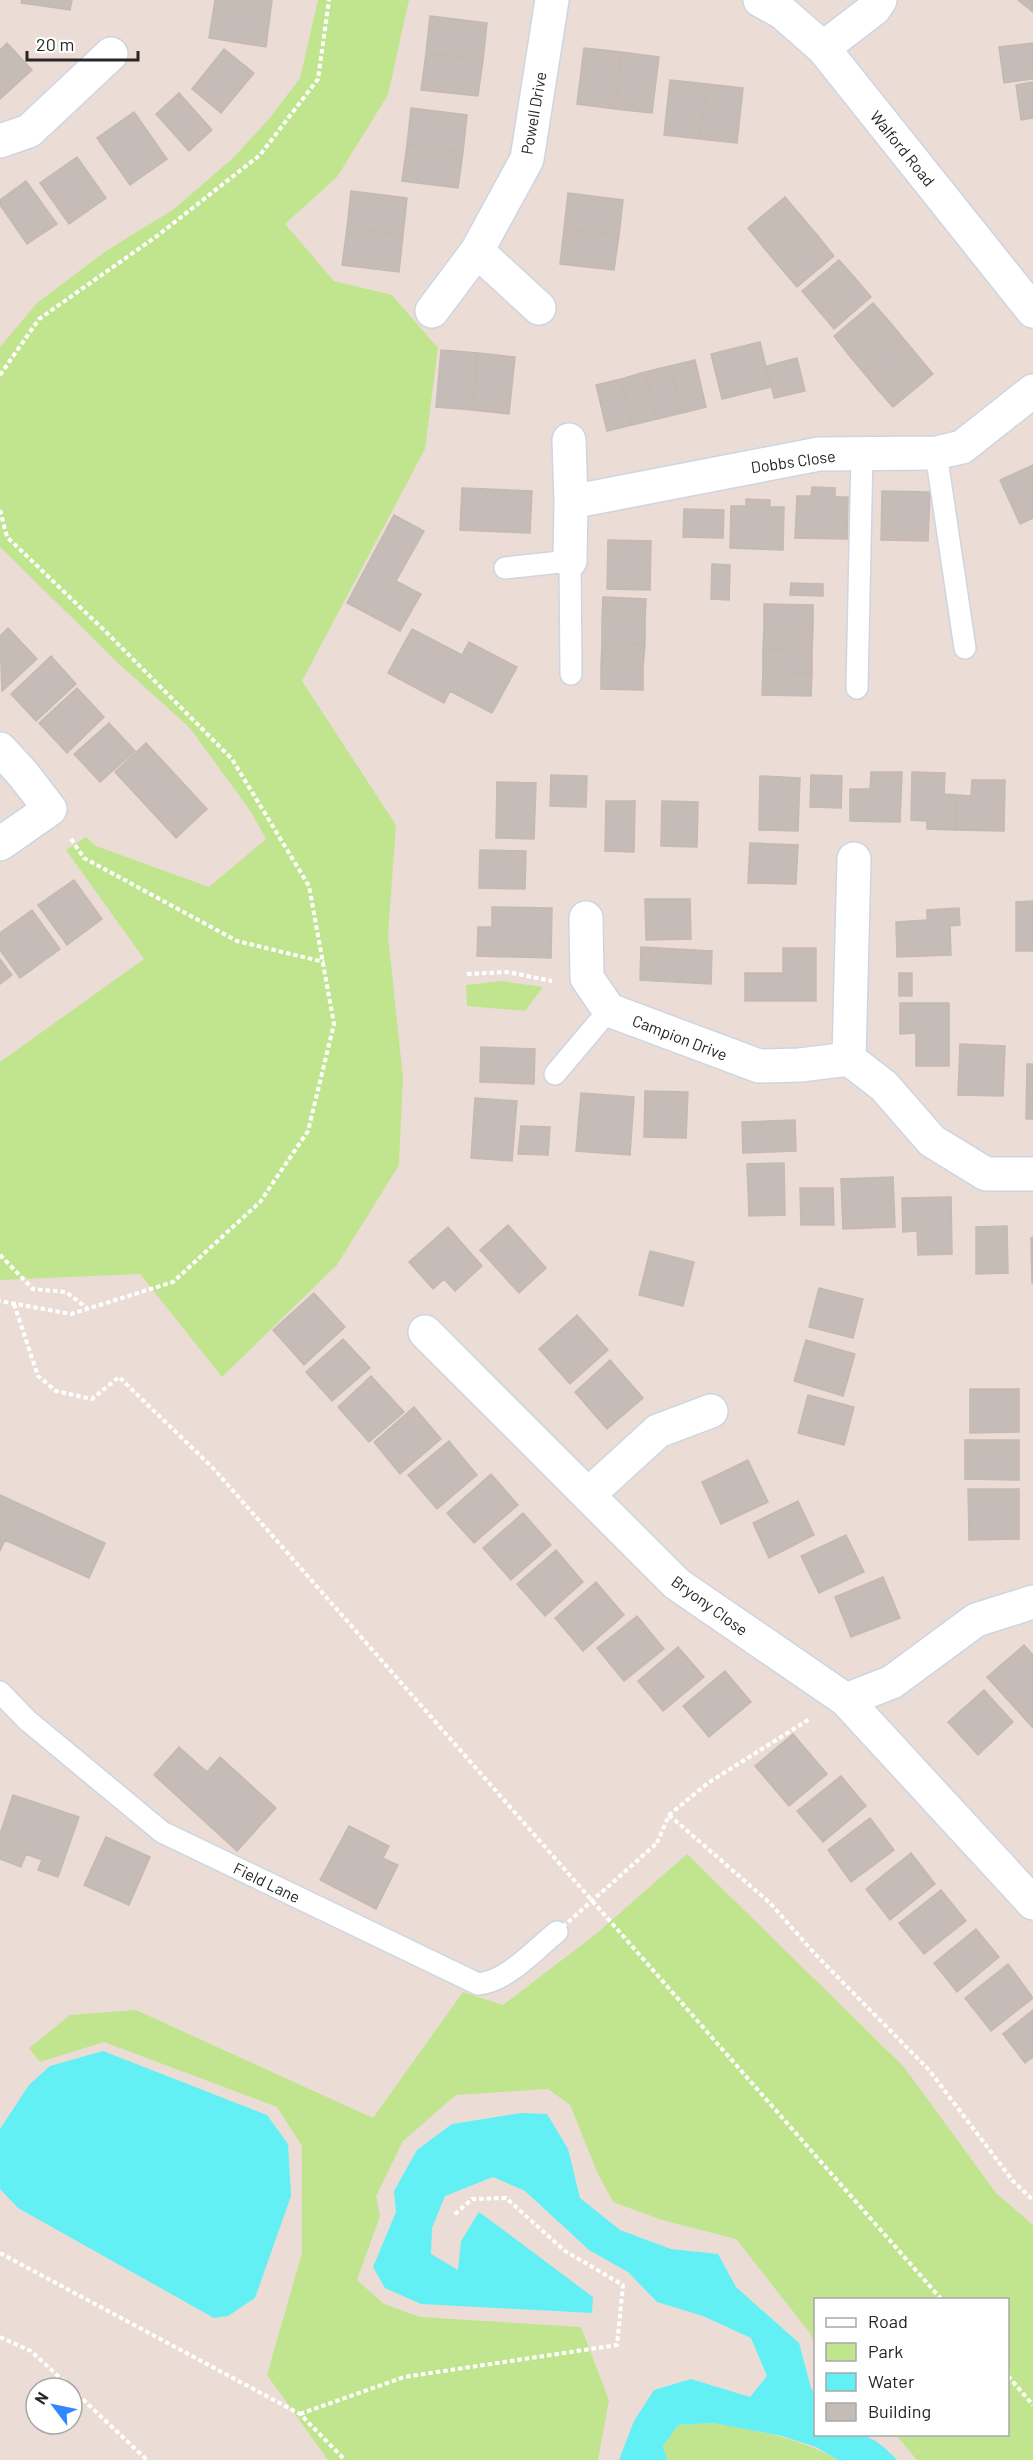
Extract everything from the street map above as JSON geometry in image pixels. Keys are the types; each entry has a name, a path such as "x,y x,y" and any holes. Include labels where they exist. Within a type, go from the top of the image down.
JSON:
{"street":[{"name":"Powell Drive","path":"432,311 477,251 527,159 552,0"},
{"name":"Walford Road","path":"760,0 783,13 823,48 1033,311"},
{"path":"823,48 874,9 880,0"},
{"path":"0,141 29,131 111,54"},
{"path":"477,251 539,308"},
{"name":"Dobbs Close","path":"571,502 819,454 936,453 962,447 1033,391"},
{"path":"569,440 570,561"},
{"path":"0,749 50,809 0,844"},
{"path":"854,859 849,1059 884,1086 932,1141 986,1174 1033,1174"},
{"path":"586,918 587,978 609,1010"},
{"name":"Campion Drive","path":"609,1010 759,1066 800,1065 849,1059"},
{"name":"Bryony Close","path":"425,1332 677,1584 846,1700 1033,1903"},
{"path":"588,1495 658,1431 711,1411"},
{"path":"846,1700 892,1682 976,1620 1033,1602"}],"lane":[{"path":"936,453 965,648"},
{"path":"857,688 862,454"},
{"path":"505,568 570,561 571,674"},
{"path":"555,1074 609,1010"},
{"name":"Field Lane","path":"0,1692 27,1720 162,1832 478,1984 491,1983 507,1973 557,1932"}],"path":[{"path":"0,375 39,319 157,236 260,155 318,79 329,0"},
{"path":"0,510 7,537 107,633 231,759 309,886 334,1024 308,1131 260,1202 173,1282 71,1314 0,1301"},
{"path":"50,809 84,858 237,941 324,962"},
{"path":"467,974 508,972 545,981 587,978"},
{"path":"0,1256 33,1289 66,1293 88,1309"},
{"path":"14,1304 38,1376 56,1391 92,1399 119,1377 213,1468 940,2298"},
{"path":"557,1932 657,1843 669,1815 708,1784 818,1713 846,1700"},
{"path":"669,1815 770,1904 815,1954 929,2070 1012,2181 1033,2199"},
{"path":"300,2414 404,2377 617,2345 622,2285 565,2251 506,2198 472,2199 454,2215"},
{"path":"0,2253 300,2414 345,2460"},
{"path":"0,2337 31,2351 59,2376"},
{"path":"1009,2377 1033,2405"},
{"path":"84,2400 147,2460"}],"green space":[{"path":"318,0 409,0 388,95 337,177 285,224 334,281 392,295 438,348 425,449 302,681 396,825 388,935 403,1078 399,1165 337,1265 222,1377 140,1274 0,1280 0,1062 144,959 66,850 86,837 96,846 209,887 266,839 251,812 190,728 119,664 0,547 0,347 37,303 106,251 174,209 233,158 269,119 300,78"},
{"path":"502,981 543,987 525,1011 467,1006 466,985"},
{"path":"687,1854 904,2067 996,2193 1033,2225 1033,2460 917,2460 897,2436 1009,2436 1009,2298 814,2298 814,2343 810,2333 736,2239 662,2220 613,2202 597,2172 570,2105 548,2089 456,2095 403,2141 376,2196 380,2216 357,2280 384,2304 420,2317 581,2327 609,2400 598,2460 328,2460 267,2375 302,2253 302,2146 277,2107 104,2042 40,2062 29,2048 70,2015 136,2010 373,2118 463,1992 503,2005 596,1934"},
{"path":"713,2423 793,2440 838,2460 667,2460 663,2446 678,2425"}],"water":[{"path":"103,2051 267,2115 288,2144 291,2196 255,2298 228,2316 214,2318 18,2208 0,2189 0,2129 29,2085 50,2066"},
{"path":"521,2113 547,2114 568,2149 580,2198 620,2230 671,2249 718,2254 736,2287 799,2343 814,2392 814,2436 864,2436 877,2442 897,2460 838,2460 816,2447 782,2436 713,2423 678,2425 663,2446 667,2460 619,2460 634,2421 654,2390 691,2379 750,2397 767,2376 751,2338 703,2316 657,2302 628,2272 589,2250 525,2191 493,2177 445,2196 432,2228 431,2254 458,2270 461,2241 479,2212 593,2297 592,2313 421,2304 385,2288 373,2267 396,2212 394,2191 417,2150 452,2124"}],"building":[{"path":"22,0 72,0 70,10 21,3"},
{"path":"215,0 272,0 266,47 209,38"},
{"path":"1018,0 1033,0 1033,12"},
{"path":"430,16 487,23 483,60 426,53"},
{"path":"7,43 32,70 0,99 0,50"},
{"path":"1033,43 1033,79 1004,83 999,47"},
{"path":"584,48 621,52 615,109 577,104"},
{"path":"224,49 254,73 221,113 192,89"},
{"path":"621,52 659,57 652,113 615,109"},
{"path":"426,53 483,60 478,96 421,90"},
{"path":"670,80 707,84 700,139 664,135"},
{"path":"1033,82 1033,118 1021,120 1016,85"},
{"path":"707,84 743,88 737,143 700,139"},
{"path":"179,93 212,130 189,151 156,114"},
{"path":"411,108 467,115 463,152 407,145"},
{"path":"134,112 167,159 130,185 97,138"},
{"path":"407,145 463,152 458,188 402,181"},
{"path":"77,157 106,198 69,224 40,183"},
{"path":"26,181 57,224 27,244 0,205 0,200"},
{"path":"351,191 407,198 403,235 347,228"},
{"path":"568,193 623,200 619,235 564,229"},
{"path":"785,197 801,216 764,248 748,228"},
{"path":"801,216 818,236 780,267 764,248"},
{"path":"347,228 403,235 399,272 342,265"},
{"path":"564,229 619,235 614,270 560,264"},
{"path":"818,236 834,256 797,287 780,267"},
{"path":"839,260 855,278 818,310 802,291"},
{"path":"855,278 871,297 834,329 818,310"},
{"path":"873,303 888,320 848,354 834,336"},
{"path":"888,320 903,338 863,372 848,354"},
{"path":"903,338 918,356 878,390 863,372"},
{"path":"760,342 771,387 722,399 711,354"},
{"path":"441,350 478,353 472,410 436,407"},
{"path":"478,353 515,357 509,414 472,410"},
{"path":"918,356 933,374 893,407 878,390"},
{"path":"797,358 805,391 774,398 767,366"},
{"path":"695,360 706,407 682,413 670,366"},
{"path":"670,366 682,413 657,419 645,372"},
{"path":"645,372 657,419 632,425 621,379"},
{"path":"621,379 632,425 607,431 596,385"},
{"path":"1033,465 1033,492 1010,502 1000,480"},
{"path":"812,487 835,488 835,497 848,497 847,539 795,538 797,496 811,496"},
{"path":"462,488 532,491 530,533 460,530"},
{"path":"882,491 930,492 928,541 881,540"},
{"path":"1033,492 1033,518 1020,524 1010,502"},
{"path":"746,499 770,500 770,507 784,507 783,550 730,548 731,506 746,506"},
{"path":"684,509 724,510 723,538 683,537"},
{"path":"394,515 424,531 396,581 421,594 400,631 347,603"},
{"path":"608,540 651,541 650,590 607,589"},
{"path":"712,564 730,565 729,600 711,599"},
{"path":"791,583 823,584 823,596 790,595"},
{"path":"603,597 646,599 645,621 602,620"},
{"path":"764,604 813,605 813,628 764,626"},
{"path":"602,620 645,621 645,644 602,643"},
{"path":"764,626 813,628 812,651 763,649"},
{"path":"8,628 37,659 2,691 0,636"},
{"path":"412,629 462,655 469,642 517,667 492,713 450,691 444,703 388,673"},
{"path":"602,643 645,644 643,667 601,666"},
{"path":"763,649 812,651 812,673 763,672"},
{"path":"51,656 76,684 36,721 11,694"},
{"path":"601,666 643,667 643,690 601,689"},
{"path":"763,672 812,673 811,696 762,695"},
{"path":"77,688 104,717 67,753 39,723"},
{"path":"109,723 135,751 100,782 74,754"},
{"path":"146,743 207,809 176,838 115,772"},
{"path":"871,772 902,772 900,822 850,821 850,789 870,789"},
{"path":"912,772 945,773 944,794 957,795 956,830 927,829 927,821 911,820"},
{"path":"551,775 587,776 586,807 550,806"},
{"path":"811,775 842,776 841,808 810,807"},
{"path":"760,776 800,778 798,831 759,830"},
{"path":"972,780 1005,780 1004,831 956,830 957,795 971,796"},
{"path":"497,782 536,783 534,839 496,838"},
{"path":"606,801 635,801 634,852 605,851"},
{"path":"662,801 698,802 697,847 661,846"},
{"path":"750,843 798,845 796,884 748,883"},
{"path":"480,850 526,851 525,889 479,888"},
{"path":"74,880 102,919 67,945 38,905"},
{"path":"645,899 690,899 691,939 646,940"},
{"path":"1033,901 1033,951 1016,951 1016,902"},
{"path":"492,907 552,908 551,958 477,956 478,927 492,927"},
{"path":"959,908 960,925 950,926 951,955 897,957 896,922 927,920 927,910"},
{"path":"32,910 60,949 20,978 0,950 0,933"},
{"path":"641,947 712,951 711,984 640,980"},
{"path":"783,948 816,948 816,1001 745,1001 745,973 783,973"},
{"path":"0,959 12,975 0,984"},
{"path":"899,973 912,973 912,996 899,996"},
{"path":"900,1003 949,1003 949,1066 916,1066 916,1033 900,1034"},
{"path":"960,1044 1005,1046 1003,1096 958,1095"},
{"path":"481,1047 535,1049 534,1084 480,1082"},
{"path":"1027,1064 1033,1064 1033,1119 1026,1119"},
{"path":"645,1091 688,1092 686,1138 644,1137"},
{"path":"581,1093 634,1097 630,1155 576,1151"},
{"path":"475,1098 517,1101 512,1161 471,1158"},
{"path":"795,1120 796,1151 743,1153 742,1122"},
{"path":"521,1126 550,1127 548,1155 518,1154"},
{"path":"784,1163 785,1215 749,1216 747,1164"},
{"path":"893,1177 895,1227 843,1229 841,1179"},
{"path":"800,1188 833,1188 834,1225 801,1225"},
{"path":"951,1197 952,1254 918,1255 917,1231 903,1232 902,1198"},
{"path":"508,1225 546,1268 519,1293 480,1250"},
{"path":"1007,1226 1008,1273 976,1274 976,1227"},
{"path":"448,1227 482,1266 455,1291 444,1279 433,1289 409,1262"},
{"path":"1033,1237 1033,1283 1032,1283 1031,1238"},
{"path":"650,1251 694,1262 683,1306 639,1295"},
{"path":"819,1288 863,1299 853,1338 809,1327"},
{"path":"314,1293 345,1327 304,1365 273,1330"},
{"path":"577,1315 608,1350 570,1384 539,1349"},
{"path":"343,1339 370,1368 332,1401 306,1372"},
{"path":"806,1340 855,1354 843,1396 794,1381"},
{"path":"610,1360 643,1398 607,1429 575,1392"},
{"path":"371,1376 404,1412 369,1442 338,1407"},
{"path":"970,1389 1019,1389 1019,1432 970,1433"},
{"path":"808,1395 854,1407 844,1445 798,1433"},
{"path":"414,1407 441,1439 400,1474 374,1442"},
{"path":"965,1440 1019,1440 1019,1480 965,1479"},
{"path":"449,1441 477,1475 437,1509 408,1475"},
{"path":"748,1460 768,1502 721,1524 702,1482"},
{"path":"491,1474 518,1505 474,1543 447,1513"},
{"path":"968,1489 1019,1489 1019,1539 969,1540"},
{"path":"0,1495 105,1543 89,1578 5,1540 0,1551"},
{"path":"798,1501 814,1535 769,1558 753,1523"},
{"path":"523,1513 551,1545 511,1580 483,1548"},
{"path":"846,1535 864,1572 819,1593 801,1556"},
{"path":"556,1550 583,1582 545,1616 517,1584"},
{"path":"883,1577 900,1618 851,1637 835,1597"},
{"path":"596,1582 624,1615 583,1651 555,1618"},
{"path":"637,1616 664,1649 624,1681 597,1648"},
{"path":"1024,1645 1033,1655 1033,1728 987,1677"},
{"path":"678,1647 704,1677 663,1711 638,1681"},
{"path":"725,1671 751,1702 709,1737 683,1706"},
{"path":"984,1690 1013,1722 978,1755 948,1722"},
{"path":"793,1734 827,1774 789,1806 755,1766"},
{"path":"179,1747 207,1772 220,1757 276,1808 237,1851 154,1775"},
{"path":"841,1776 866,1806 823,1842 797,1811"},
{"path":"13,1795 79,1817 58,1877 38,1870 42,1860 26,1854 21,1867 0,1859 0,1834"},
{"path":"870,1818 894,1850 851,1882 828,1850"},
{"path":"349,1826 389,1846 383,1858 398,1865 376,1909 320,1880"},
{"path":"106,1837 150,1857 129,1905 84,1885"},
{"path":"911,1853 935,1884 890,1920 866,1889"},
{"path":"941,1890 966,1921 924,1954 899,1923"},
{"path":"976,1929 999,1957 957,1992 934,1963"},
{"path":"1008,1964 1033,1998 991,2031 965,1998"},
{"path":"1033,2010 1033,2057 1025,2063 1003,2034"}]}
